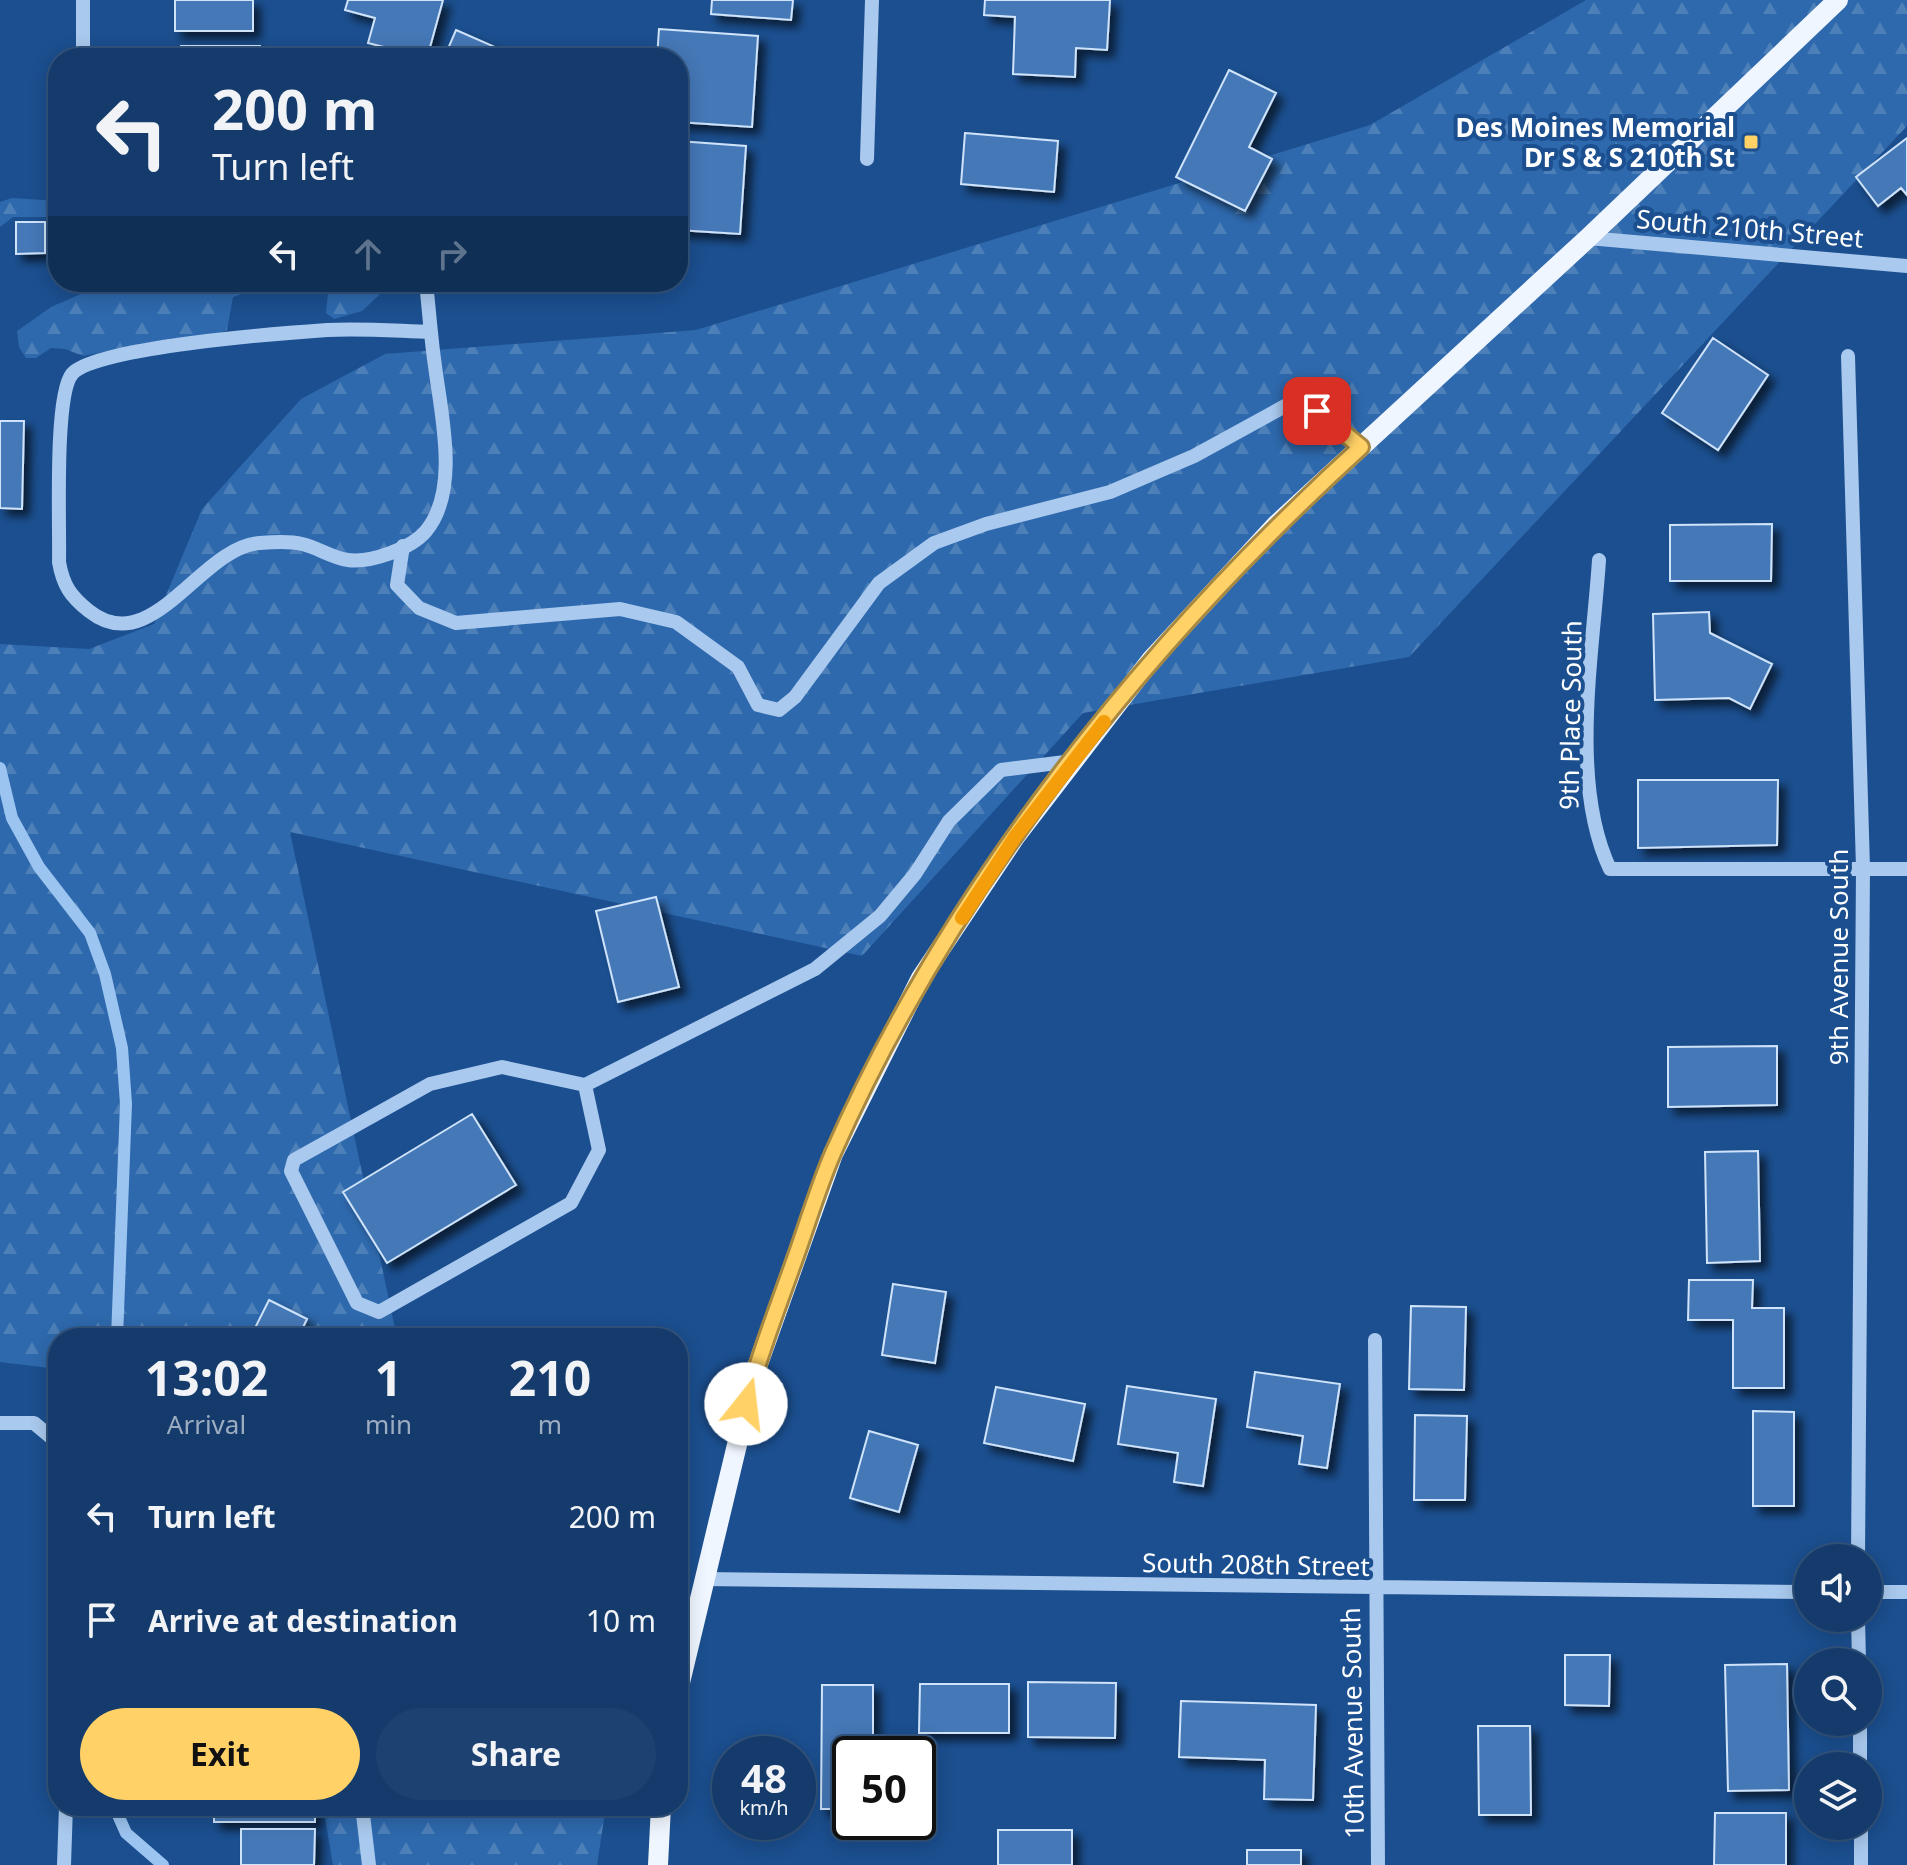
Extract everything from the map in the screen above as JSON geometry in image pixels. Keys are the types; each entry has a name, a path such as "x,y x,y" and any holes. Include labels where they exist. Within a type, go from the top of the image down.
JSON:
{"main road":[{"path":"688,1646 753,1378 833,1154 921,978 1015,837 1151,660 1276,525 1588,238 1838,0"},
{"path":"658,1865 660,1816"}],"street":[{"path":"83,0 83,48"},
{"path":"867,159 872,0"},
{"name":"South 210th Street","path":"1588,238 1907,266"},
{"path":"427,292 447,443 443,491 426,531 382,556 349,560 300,543 256,543 213,561 180,596 145,620 115,624 95,616 73,598 63,583 59,562 64,404 69,376 83,364 121,354 330,330 431,332"},
{"name":"9th Avenue South","path":"1848,356 1863,868 1858,1544"},
{"path":"403,546 397,585 419,608 456,623 620,609 676,622 738,667 758,705 779,710 795,697 879,583 934,543 986,524 1110,492 1194,456 1285,406 1317,411 1361,447"},
{"name":"9th Place South","path":"1599,560 1588,797 1596,840 1610,869 1863,868"},
{"path":"585,1085 599,1150 571,1203 379,1312 357,1303 291,1171 294,1160 430,1084 502,1067 585,1085 815,969 880,916 915,874 949,821 1001,770 1073,761"},
{"path":"1863,868 1907,869"},
{"name":"10th Avenue South","path":"1375,1340 1374,1590 1378,1865"},
{"path":"0,1423 34,1423 48,1435"},
{"name":"South 208th Street","path":"703,1579 1374,1590 1794,1592"},
{"path":"1882,1592 1907,1592"},
{"path":"64,1865 66,1816"},
{"path":"363,1816 369,1865"},
{"path":"1861,1840 1861,1865"}],"green space":[{"path":"1586,0 1907,0 1907,126 1409,657 1083,713 862,956 290,832 395,1328 48,1328 48,1368 0,1362 0,644 89,649 154,624 202,509 301,399 385,354 696,330 1370,125"},
{"path":"12,198 48,200 48,217 13,217 0,227 0,202"},
{"path":"248,292 233,297 227,330 210,337 173,338 83,356 65,349 51,348 36,358 26,358 19,347 17,331 51,307 83,293"},
{"path":"328,292 382,292 362,311 334,319 326,313"},
{"path":"325,1816 604,1816 597,1865 333,1865"}],"building":[{"path":"175,0 253,0 253,31 175,31"},
{"path":"348,0 443,0 430,48 388,48 368,43 375,18 345,10"},
{"path":"712,0 793,0 791,20 711,14"},
{"path":"985,0 1110,0 1107,50 1076,48 1075,77 1013,74 1015,17 984,15"},
{"path":"659,29 758,36 752,127 688,123 688,48 658,48"},
{"path":"456,30 497,48 448,48"},
{"path":"181,46 260,46 260,48"},
{"path":"1229,70 1276,93 1249,147 1272,159 1245,211 1176,177"},
{"path":"965,133 1058,141 1054,192 961,184"},
{"path":"1907,138 1907,195 1901,188 1878,206 1856,177"},
{"path":"688,142 746,146 740,234 688,231"},
{"path":"16,222 45,222 45,253 16,254"},
{"path":"1713,338 1768,375 1718,450 1662,413"},
{"path":"0,421 24,421 22,509 0,508"},
{"path":"1772,524 1771,581 1670,581 1670,525"},
{"path":"1709,612 1710,633 1772,664 1750,709 1729,698 1655,700 1653,614"},
{"path":"1638,780 1778,780 1777,845 1638,848"},
{"path":"656,897 679,987 618,1002 596,911"},
{"path":"1777,1046 1777,1105 1668,1107 1668,1047"},
{"path":"472,1114 516,1185 387,1263 343,1192"},
{"path":"1758,1151 1760,1261 1707,1263 1705,1152"},
{"path":"1689,1280 1753,1280 1752,1308 1784,1308 1784,1388 1733,1388 1733,1320 1688,1320"},
{"path":"893,1284 946,1292 935,1363 882,1355"},
{"path":"269,1300 307,1319 303,1328 255,1328"},
{"path":"1411,1306 1466,1307 1464,1390 1409,1389"},
{"path":"1255,1372 1340,1384 1327,1468 1299,1464 1303,1436 1247,1427"},
{"path":"1127,1386 1216,1399 1203,1486 1174,1482 1178,1453 1118,1444"},
{"path":"996,1387 1085,1404 1073,1461 984,1443"},
{"path":"1753,1411 1794,1412 1794,1506 1753,1506"},
{"path":"1415,1415 1467,1416 1465,1500 1414,1500"},
{"path":"869,1431 918,1445 899,1512 850,1498"},
{"path":"1565,1655 1610,1655 1609,1706 1565,1705"},
{"path":"1787,1664 1789,1790 1728,1791 1725,1665"},
{"path":"1028,1682 1116,1683 1115,1738 1028,1737"},
{"path":"920,1684 1009,1684 1009,1733 919,1733"},
{"path":"822,1685 873,1685 873,1736 832,1736 832,1809 821,1809"},
{"path":"1181,1701 1316,1705 1313,1800 1264,1799 1265,1760 1179,1757"},
{"path":"1478,1726 1530,1726 1531,1815 1479,1815"},
{"path":"1715,1813 1786,1813 1786,1865 1714,1865"},
{"path":"214,1816 315,1816 315,1822 214,1822"},
{"path":"241,1829 315,1829 314,1865 241,1865"},
{"path":"998,1830 1072,1830 1072,1865 998,1865"},
{"path":"1247,1850 1301,1850 1301,1865 1247,1865"}],"waterway":[{"path":"0,768 12,818 39,867 90,933 105,974 122,1048 126,1104 117,1328"},
{"path":"118,1816 126,1833 163,1865"}],"slow traffic":[{"path":"962,918 1015,837 1104,722"}],"place":[{"name":"Des Moines Memorial Dr S & S 210th St","path":"1751,142"}],"route":[{"path":"746,1404 833,1154 921,978 1015,837 1151,660 1276,525 1361,447 1317,411"}]}
